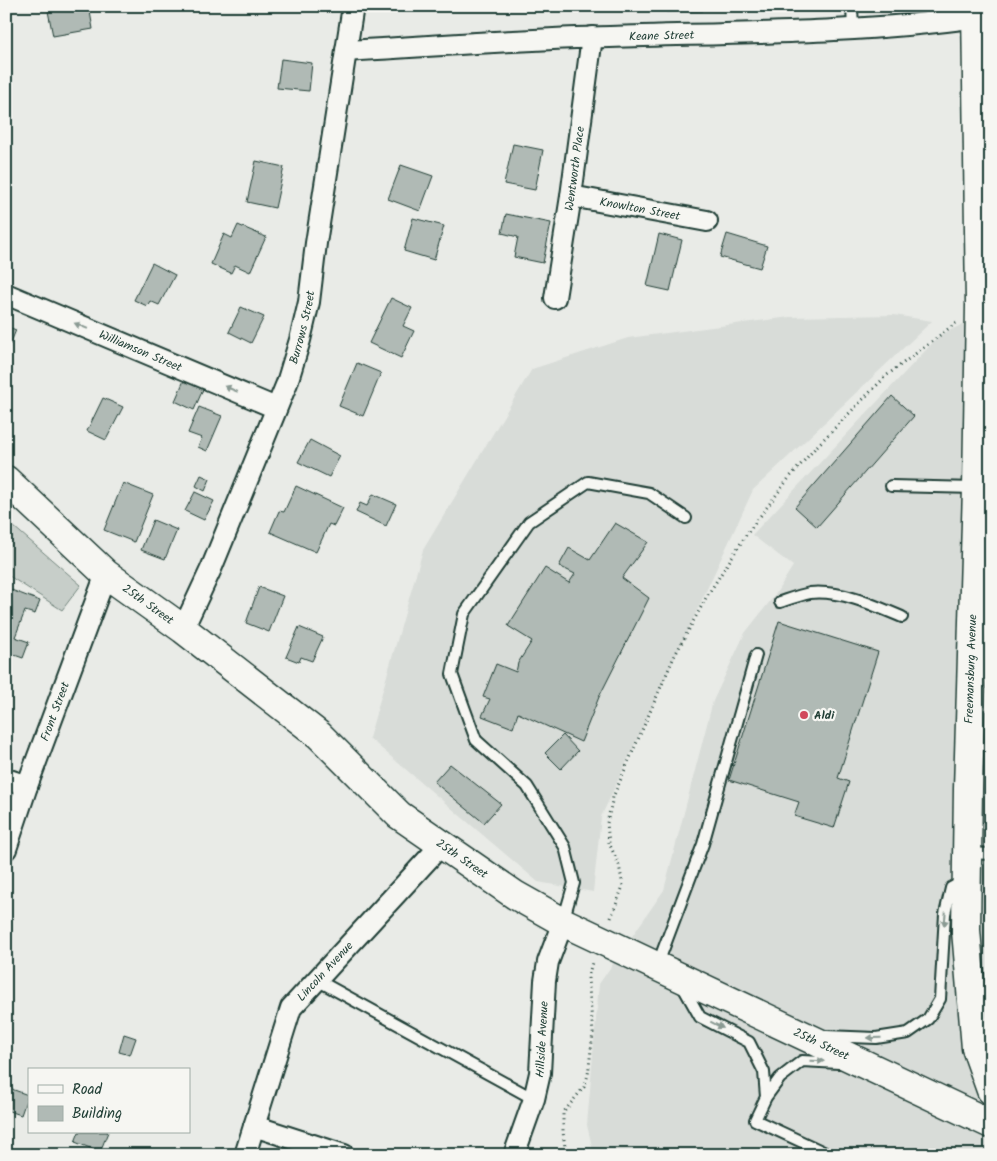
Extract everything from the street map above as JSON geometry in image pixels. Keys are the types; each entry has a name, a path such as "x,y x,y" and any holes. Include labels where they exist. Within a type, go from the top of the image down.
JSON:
{"main road":[{"name":"Freemansburg Avenue","path":"977,12 985,183 985,392 977,618 979,854 967,880 966,930 976,1048 991,1090"},
{"name":"25th Street","path":"6,480 106,574 183,628 319,735 399,814 515,895 563,922 991,1124"}],"street":[{"name":"Burrows Street","path":"183,628 212,569 286,383 300,340 309,302 316,243 353,6"},
{"name":"Keane Street","path":"346,50 592,37 852,30 938,22 977,12"},
{"name":"Wentworth Place","path":"555,298 571,196 592,37"},
{"name":"Knowlton Street","path":"571,196 707,221"},
{"name":"Williamson Street","path":"6,294 276,408"},
{"name":"Front Street","path":"6,849 27,786 106,574"},
{"path":"6,779 27,786"},
{"name":"Lincoln Avenue","path":"245,1155 291,1008 442,844"},
{"name":"Hillside Avenue","path":"514,1155 534,1099 540,1073 545,981 548,962 563,922"},
{"path":"254,1126 344,1155"}],"lane":[{"path":"852,6 852,30"},
{"path":"563,922 574,883 565,847 527,786 476,740 452,674 464,614 529,522 588,482 649,493 686,518"},
{"path":"891,486 982,484"},
{"path":"780,602 808,594 826,593 867,603 902,617"},
{"path":"756,655 667,971 700,1017 749,1042 764,1072 766,1097"},
{"path":"803,1035 876,1038 908,1033 928,1019 940,999 945,914 951,888 967,880"},
{"path":"318,980 534,1099"},
{"path":"823,1153 755,1120 766,1097 780,1078 802,1061 867,1066"}],"path":[{"path":"613,913 623,886 619,865 609,843 607,823 612,797 674,657 708,596 746,535 789,478 816,447 886,376 949,328"},
{"path":"566,1155 563,1113 584,1087 588,1075 593,1033 588,977 592,964"}],"shaded area":[{"path":"991,311 991,1148 984,1155 594,1155 587,1125 599,984 664,890 713,701 745,633 775,595 793,566 752,535 940,335"},
{"path":"894,315 932,321 753,490 601,817 593,892 538,882 369,738 423,550 532,369 628,338 790,317"},
{"path":"6,520 81,585 62,610 6,574"}],"building":[{"path":"47,6 89,6 93,29 53,36"},
{"path":"666,6 703,6 703,11 666,12"},
{"path":"281,59 312,63 309,91 277,88"},
{"path":"513,144 543,150 535,190 504,184"},
{"path":"256,161 284,167 275,208 247,202"},
{"path":"401,165 433,176 420,211 388,199"},
{"path":"506,214 551,223 543,263 514,257 518,237 502,233"},
{"path":"413,218 444,226 434,260 404,251"},
{"path":"238,225 266,237 250,272 235,265 231,273 211,264 224,234 232,238"},
{"path":"659,234 682,240 670,291 647,286"},
{"path":"727,234 767,246 760,268 720,257"},
{"path":"152,263 175,275 159,305 150,301 147,306 134,300"},
{"path":"391,298 412,308 403,326 414,331 401,358 369,343"},
{"path":"241,307 264,317 251,343 229,332"},
{"path":"6,326 16,330 6,354"},
{"path":"357,363 381,373 363,416 339,406"},
{"path":"185,378 204,387 194,410 175,401"},
{"path":"892,396 914,416 817,527 795,507"},
{"path":"103,398 123,407 106,440 87,431"},
{"path":"199,407 222,416 207,451 198,447 202,438 188,433"},
{"path":"310,440 340,456 329,477 298,462"},
{"path":"201,475 210,479 205,491 196,486"},
{"path":"123,483 153,495 134,542 104,530"},
{"path":"296,486 343,508 334,526 329,524 316,552 270,532 279,511 284,512"},
{"path":"195,492 214,501 204,520 185,511"},
{"path":"373,494 396,504 386,526 356,512 360,503 367,506"},
{"path":"153,520 177,530 165,559 141,550"},
{"path":"615,523 648,542 622,578 649,598 599,697 581,742 518,713 513,728 482,716 490,699 483,697 496,664 516,672 518,663 532,641 508,626 545,568 569,583 575,574 559,566 569,548 590,560"},
{"path":"259,587 283,596 269,632 246,623"},
{"path":"6,588 40,601 35,614 25,611 15,637 29,642 23,658 6,652"},
{"name":"Aldi","path":"779,621 878,652 838,778 849,782 834,828 794,816 799,802 729,780"},
{"path":"299,627 323,637 312,661 301,657 299,662 286,657"},
{"path":"6,687 11,688 6,704"},
{"path":"563,735 578,751 561,769 545,753"},
{"path":"450,764 501,804 484,823 434,782"},
{"path":"124,1034 136,1038 130,1055 119,1052"},
{"path":"6,1087 28,1095 21,1115 6,1110"},
{"path":"78,1134 107,1134 100,1152 75,1142"}],"place":[{"name":"Aldi","path":"804,715"}]}
